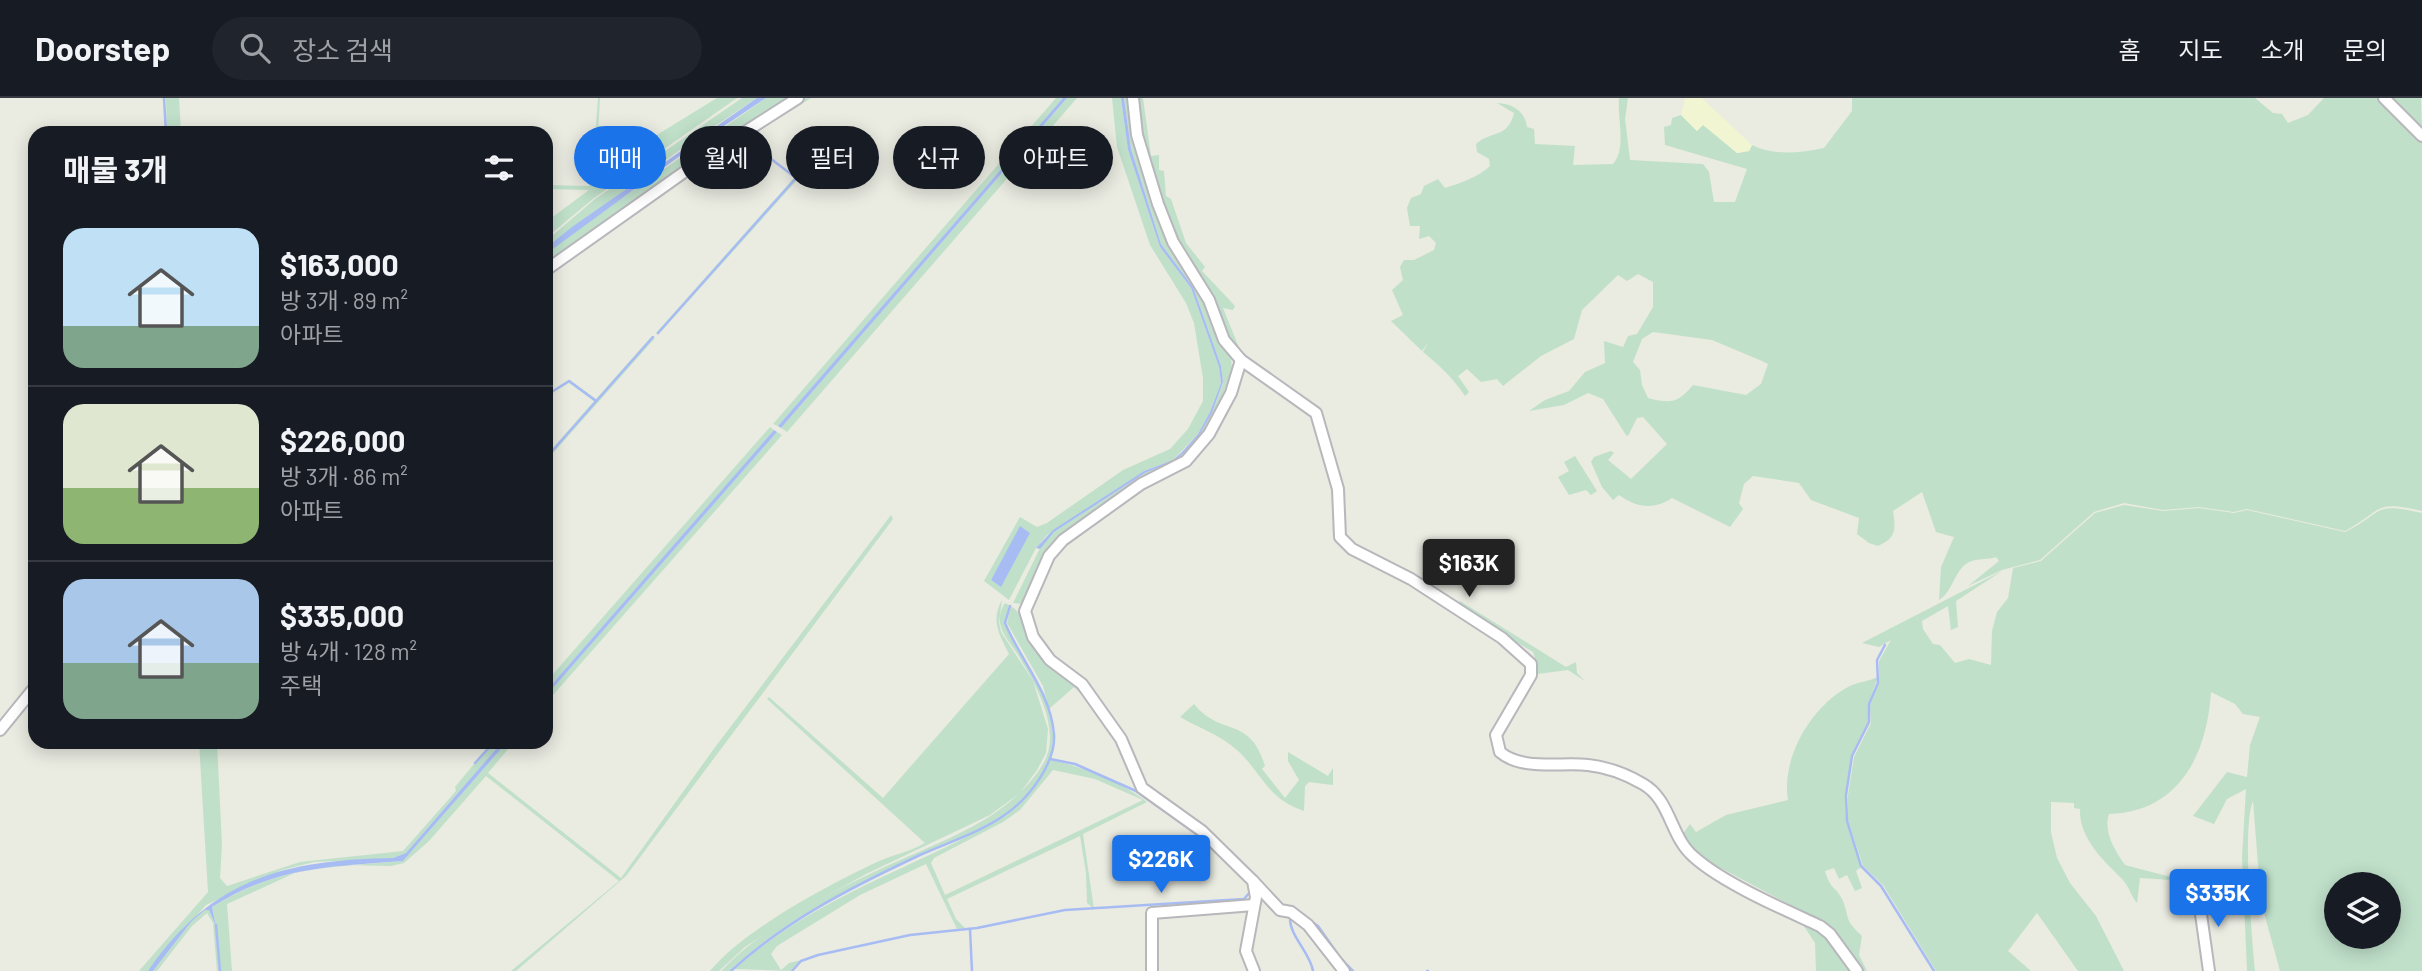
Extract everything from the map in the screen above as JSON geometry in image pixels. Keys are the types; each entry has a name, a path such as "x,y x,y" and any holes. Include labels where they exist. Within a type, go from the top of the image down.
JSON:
{"street":[{"path":"553,265 704,158 798,98"},
{"path":"1133,98 1137,135 1173,242 1209,300 1224,340 1241,360 1317,413 1338,489 1340,537 1352,549 1410,579 1502,638 1531,664 1531,675 1496,735 1500,752 1518,761 1609,768 1644,785 1657,794 1684,846 1694,858 1742,887 1820,926 1830,934 1857,971"},
{"path":"2384,98 2422,136"},
{"path":"1241,360 1231,393 1209,434 1186,461 1140,484 1063,540 1049,556 1025,611 1033,637 1050,660 1082,684 1121,739 1142,788 1202,831 1280,910 1291,912 1308,925 1345,971"},
{"path":"0,730 28,696"},
{"path":"1253,881 1254,905 1246,951 1254,971"},
{"path":"2197,892 2209,971"},
{"path":"1152,971 1152,913 1254,905"}],"shaded area":[{"path":"166,98 179,98 181,126 167,126"},
{"path":"598,98 598,126 596,126"},
{"path":"717,98 737,98 697,126 680,126 680,138 666,148 666,129"},
{"path":"742,98 757,98 715,126 701,126"},
{"path":"766,98 790,98 748,126 726,126"},
{"path":"801,98 811,98 766,126 759,126"},
{"path":"1056,98 1063,98 1039,126 1032,126"},
{"path":"1067,98 1077,98 1053,126 1043,126"},
{"path":"1112,98 1121,98 1128,150 1160,247 1191,288 1219,367 1221,383 1198,434 1173,460 1144,471 1047,535 1036,548 1009,600 984,581 1020,517 1037,527 1047,523 1123,470 1170,449 1188,429 1203,401 1203,378 1194,323 1186,303 1150,245 1117,147","holes":["1021,527 1001,586 991,580"]},
{"path":"1124,98 1131,98 1151,187 1203,292 1231,358 1232,370 1212,423 1184,459 1054,543 1024,604 1013,603 1042,544 1054,532 1145,473 1174,461 1184,453 1199,436 1212,413 1223,383 1221,366 1193,287 1161,244 1131,149"},
{"path":"1138,98 1143,98 1151,156 1159,155 1159,170 1164,171 1166,196 1171,199 1186,243 1205,267 1202,271 1235,306 1233,310 1223,308 1240,350 1236,352 1212,295 1173,234 1143,142"},
{"path":"1619,98 1628,98 1625,119 1630,160 1703,164 1709,172 1714,202 1735,202 1747,169 1665,145 1664,127 1671,125 1672,118 1681,115 1697,131 1703,124 1737,153 1749,151 1752,145 1787,153 1824,148 1852,111 1852,98 2255,98 2273,113 2282,114 2288,123 2308,115 2324,98 2379,98 2422,141 2422,511 2386,507 2345,531 2247,509 2234,512 2199,507 2163,510 2124,503 2094,512 2040,560 2002,570 1968,586 1999,561 1996,557 1969,562 1960,570 1939,600 1941,567 1954,537 1936,532 1922,492 1893,511 1893,533 1878,546 1857,534 1859,518 1811,500 1799,483 1753,476 1744,484 1739,503 1743,509 1730,527 1672,498 1652,506 1632,503 1619,495 1613,500 1602,487 1591,462 1594,457 1611,451 1614,453 1608,460 1631,479 1667,444 1643,417 1637,418 1628,436 1603,399 1588,393 1564,405 1529,411 1545,400 1569,391 1585,372 1605,363 1604,341 1623,347 1628,336 1637,334 1653,307 1653,282 1638,274 1627,281 1618,275 1582,310 1574,339 1541,356 1503,386 1497,379 1481,382 1467,369 1458,376 1469,392 1465,396 1446,372 1423,352 1428,343 1422,351 1391,321 1403,315 1392,290 1403,280 1400,267 1404,260 1414,260 1434,250 1436,243 1429,236 1419,239 1420,226 1410,226 1407,208 1411,198 1421,194 1424,186 1438,179 1445,188 1463,182 1490,166 1489,159 1477,152 1476,144 1508,127 1514,113 1497,103 1513,107 1521,113 1527,127 1534,129 1535,144 1575,146 1573,165 1613,164 1621,142","holes":["1653,332 1712,340 1768,364 1761,384 1746,395 1693,385 1678,399 1663,401 1648,398 1642,385 1640,370 1633,362 1642,339"]},
{"path":"2391,98 2421,98 2422,127 2421,126"},
{"path":"680,141 680,150 666,160 666,150"},
{"path":"680,158 680,171 666,180 666,168"},
{"path":"999,164 999,172 985,188 985,180"},
{"path":"999,176 999,188 787,432 781,428"},
{"path":"680,179 680,181 616,222 666,189"},
{"path":"553,185 574,186 574,189 607,189 553,232 553,217 589,190 553,189"},
{"path":"786,187 789,189 658,335 656,333"},
{"path":"610,189 626,189 553,243 553,235"},
{"path":"635,189 653,189 553,261 553,248"},
{"path":"977,189 984,189 778,426 773,424"},
{"path":"652,336 655,338 553,453 553,448 594,401 569,383 553,393 553,390 570,380 596,399"},
{"path":"770,427 774,430 553,683 553,674"},
{"path":"777,432 782,435 553,695 553,688"},
{"path":"1575,456 1597,491 1591,495 1586,490 1569,495 1558,477 1569,471 1564,462"},
{"path":"2124,505 2163,511 2199,508 2234,513 2247,510 2345,532 2386,509 2422,513 2422,971 2280,971 2261,902 2253,801 2248,833 2248,857 2255,971 2247,971 2242,857 2246,789 2227,799 2214,824 2193,816 2227,772 2247,777 2250,745 2260,717 2243,714 2235,704 2211,692 2203,737 2185,776 2171,791 2154,803 2133,811 2109,814 2108,821 2111,841 2125,865 2186,881 2140,878 2137,903 2124,882 2088,839 2083,829 2080,809 2074,808 2074,803 2051,802 2051,832 2057,858 2070,883 2096,916 2124,971 2078,971 2037,913 2008,951 2031,971 1936,971 1883,885 1863,866 1848,821 1848,795 1854,757 1871,723 1870,705 1879,683 1879,661 1891,640 1879,647 1862,643 2002,571 1956,601 1958,627 1951,630 1948,606 1922,621 1923,629 1933,644 1940,645 1955,663 1969,659 1991,665 1992,631 1997,612 2008,598 2013,568 2041,561 2095,513"},
{"path":"891,515 893,519 626,876 516,971 511,971 619,881 486,776 429,841 404,863 391,866 353,865 403,861 501,749 508,749 488,773 621,878 713,750"},
{"path":"1002,600 999,622 1001,632 1033,681 1048,729 1046,753 1020,793 990,815 866,874 800,911 745,947 719,971 710,971 743,940 810,896 881,860 925,843 767,699 769,697 883,798 1009,654 997,622 998,608"},
{"path":"1460,601 1566,667 1576,662 1577,673 1585,681 1568,670 1537,674 1538,667 1533,652 1457,605"},
{"path":"1005,603 1009,605 1005,623 1041,690 1051,718 1053,734 1050,756 1031,789 1014,807 995,820 820,905 773,935 729,971 721,971 778,924 869,874 975,825 1013,799 1029,783 1043,764 1048,751 1048,722 1039,693 1001,627 1000,615"},
{"path":"1011,606 1083,691 1080,693 1074,687 1049,709 1043,686 1007,623"},
{"path":"1878,677 1868,704 1868,722 1852,756 1845,795 1846,821 1861,867 1856,871 1862,888 1855,891 1847,875 1839,879 1834,868 1825,871 1829,882 1843,901 1850,922 1862,936 1859,955 1867,971 1861,971 1817,919 1700,857 1682,835 1690,824 1696,832 1726,815 1788,800 1789,767 1802,734 1812,718 1837,694 1852,685"},
{"path":"1194,704 1215,721 1243,733 1252,740 1265,766 1262,769 1285,798 1299,780 1288,761 1288,752 1328,776 1333,768 1333,785 1309,782 1305,786 1304,811 1291,806 1266,785 1237,750 1180,717"},
{"path":"199,749 217,749 222,845 220,878 227,886 300,862 403,851 456,791 455,787 486,749 496,749 406,853 393,858 314,862 282,870 206,905 148,971 139,971 208,892"},
{"path":"1051,760 1101,776 1147,802 1083,834 1094,909 1087,903 1086,873 1080,836 947,899 956,919 965,928 957,929 926,864 860,895 777,946 771,954 781,970 789,963 801,960 790,971 735,969 766,944 832,902 972,834 1007,815 1022,802","holes":["1053,770 1095,779 1143,800 945,895 931,863 934,858 1003,822 1020,810"]},
{"path":"294,873 227,904 232,971 220,971 218,946 217,971 213,923 207,913 192,926 157,971 153,971 191,922 205,910 209,910 216,926 212,907 260,883"},
{"path":"1800,920 1820,930 1854,971 1816,971 1815,943"}],"sand":[{"path":"1685,98 1702,98 1752,145 1749,151 1737,153 1703,125 1697,131 1681,115"}],"water":[{"path":"757,98 766,98 724,126 717,126"},
{"path":"1063,98 1067,98 1043,126 1039,126"},
{"path":"1121,98 1124,98 1131,149 1161,244 1193,287 1221,366 1223,382 1212,413 1199,436 1184,453 1174,461 1145,473 1054,532 1040,549 1036,548 1053,530 1144,471 1173,460 1182,452 1198,434 1221,383 1219,367 1191,288 1160,247 1128,150"},
{"path":"680,152 680,156 666,166 666,161"},
{"path":"999,172 999,176 781,428 778,426 985,189"},
{"path":"626,189 635,189 553,249 553,242"},
{"path":"774,430 777,432 553,688 553,683"},
{"path":"1020,526 1030,533 1001,587 991,580"},
{"path":"496,749 501,749 403,861 328,867 259,883 212,907 216,926 209,910 205,910 191,922 153,971 148,971 172,940 198,914 225,895 254,880 318,863 393,858 406,853"}],"waterway":[{"path":"164,98 166,126"},
{"path":"658,333 796,178 772,160"},
{"path":"553,450 653,337"},
{"path":"553,391 569,381 596,401"},
{"path":"731,971 797,920 895,867 986,826 1015,807 1032,789 1051,756 1054,734 1041,690 1005,623 1010,606"},
{"path":"1885,645 1877,660 1878,683 1869,704 1869,722 1852,756 1846,795 1847,821 1861,866 1881,886 1934,971"},
{"path":"475,763 488,749"},
{"path":"1050,759 1075,764 1136,791"},
{"path":"1136,791 1202,838"},
{"path":"1213,835 1243,864"},
{"path":"792,971 801,961 818,955 910,935 977,928 1065,910 1244,899 1250,892"},
{"path":"1299,913 1318,926 1337,953"},
{"path":"1290,917 1293,931 1313,971"},
{"path":"216,925 220,971"},
{"path":"970,929 972,971"},
{"path":"1341,959 1353,971"}]}
